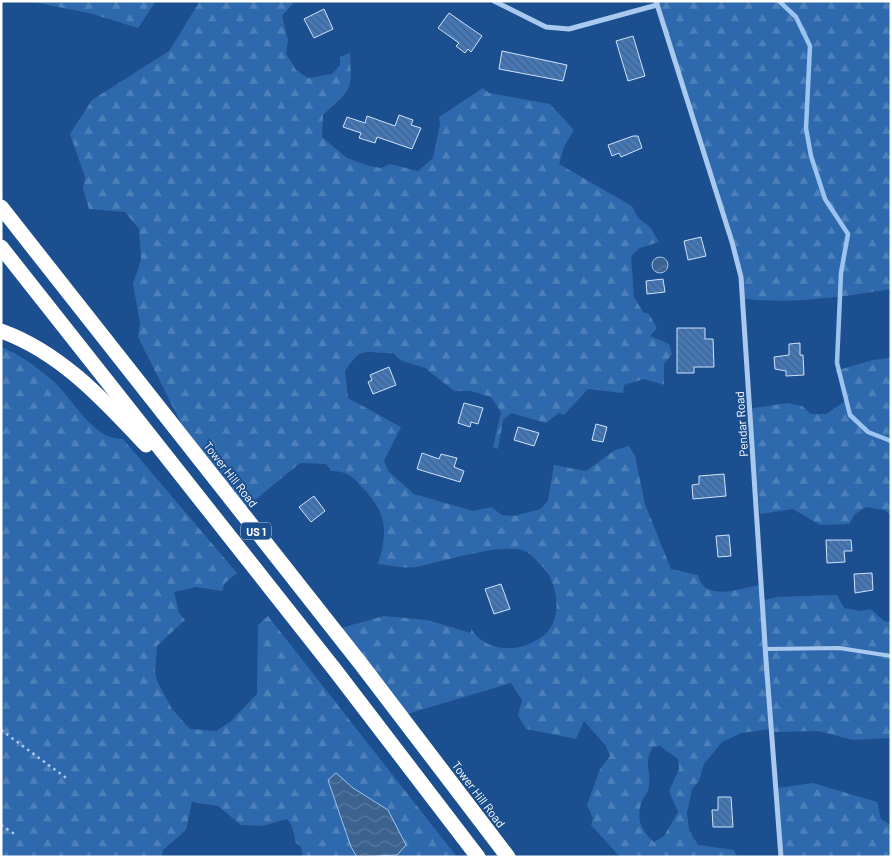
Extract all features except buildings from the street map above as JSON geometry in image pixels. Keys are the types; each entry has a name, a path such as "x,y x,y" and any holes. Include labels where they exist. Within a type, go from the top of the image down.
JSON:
{"highway":[{"name":"Tower Hill Road","path":"1,207 361,664 508,857"},
{"name":"US 1","path":"1,247 478,857"},
{"path":"1,331 42,350 88,387 210,512"}],"street":[{"path":"494,1 546,27 569,29 657,3"},
{"name":"Pendar Road","path":"657,3 732,242 741,277 782,857"}],"lane":[{"path":"766,649 838,648 891,656"}],"path":[{"path":"1,730 69,780"},
{"path":"1,825 16,835"}],"green space":[{"path":"28,1 156,1 138,28 89,13"},
{"path":"200,1 295,1 282,16 288,40 286,53 296,70 308,78 332,74 340,65 340,57 350,53 351,76 348,89 340,100 323,115 322,137 347,158 381,168 390,164 418,171 433,158 440,124 439,117 483,88 489,93 550,104 574,130 564,147 559,164 632,206 638,218 650,227 659,242 640,248 631,256 634,297 643,312 649,314 657,328 650,336 669,344 672,354 664,364 664,385 644,379 624,385 623,393 588,389 564,415 559,413 546,423 511,413 503,420 498,449 493,447 501,412 491,397 471,391 454,391 425,368 400,360 393,353 365,352 351,362 345,371 348,398 401,427 384,461 389,472 414,494 473,511 491,507 502,515 514,516 541,509 548,500 554,465 586,471 615,450 629,446 635,456 645,504 671,569 698,575 702,584 707,589 715,591 733,591 760,585 765,600 777,597 837,595 844,608 861,611 871,609 884,621 891,622 891,738 853,740 818,731 775,732 771,729 741,733 722,742 704,764 699,781 692,789 687,813 689,830 698,845 734,850 737,857 620,857 591,825 593,818 587,805 600,769 610,756 606,746 584,721 576,739 526,729 518,715 522,700 511,683 407,714 341,628 384,616 427,620 471,633 471,629 476,636 490,645 515,648 541,638 553,623 556,606 552,581 542,566 529,554 515,549 487,551 412,567 378,564 384,531 383,522 376,504 355,479 345,473 331,471 326,464 300,463 244,509 183,427 138,337 140,323 133,284 141,260 139,229 125,212 89,209 83,189 85,177 70,134 92,100 169,51","holes":["660,746 678,759 679,769 669,791 678,812 664,836 654,842 643,830 639,815 641,804 649,788 648,757 653,747"]},
{"path":"657,1 891,1 891,289 799,300 744,299 739,262"},
{"path":"1,347 22,357 53,381 84,417 102,433 112,438 123,439 237,573 225,583 222,591 196,587 174,592 179,613 185,620 157,646 155,672 157,681 172,709 190,729 216,731 231,721 257,694 258,625 268,616 457,857 394,857 397,855 388,810 353,788 336,773 328,780 351,847 357,857 303,857 301,847 296,843 292,826 287,819 263,826 241,825 218,806 192,802 186,830 163,850 162,857 1,857"},
{"path":"891,358 891,515 884,510 866,507 855,514 849,524 820,525 793,509 760,514 751,416 753,408 788,403 802,406 811,414 826,414 844,402 844,385 835,371 873,360"},
{"path":"813,783 877,802 881,819 891,825 891,857 782,857 778,788"}],"water":[{"path":"660,257 668,265 660,273 652,265"},
{"path":"336,773 353,788 388,810 406,845 397,855 357,857 351,847 328,780"}],"waterway":[{"path":"779,1 796,17 810,46 806,128 811,156 825,199 848,234 841,273 837,363 850,415 868,432 891,441"}]}
